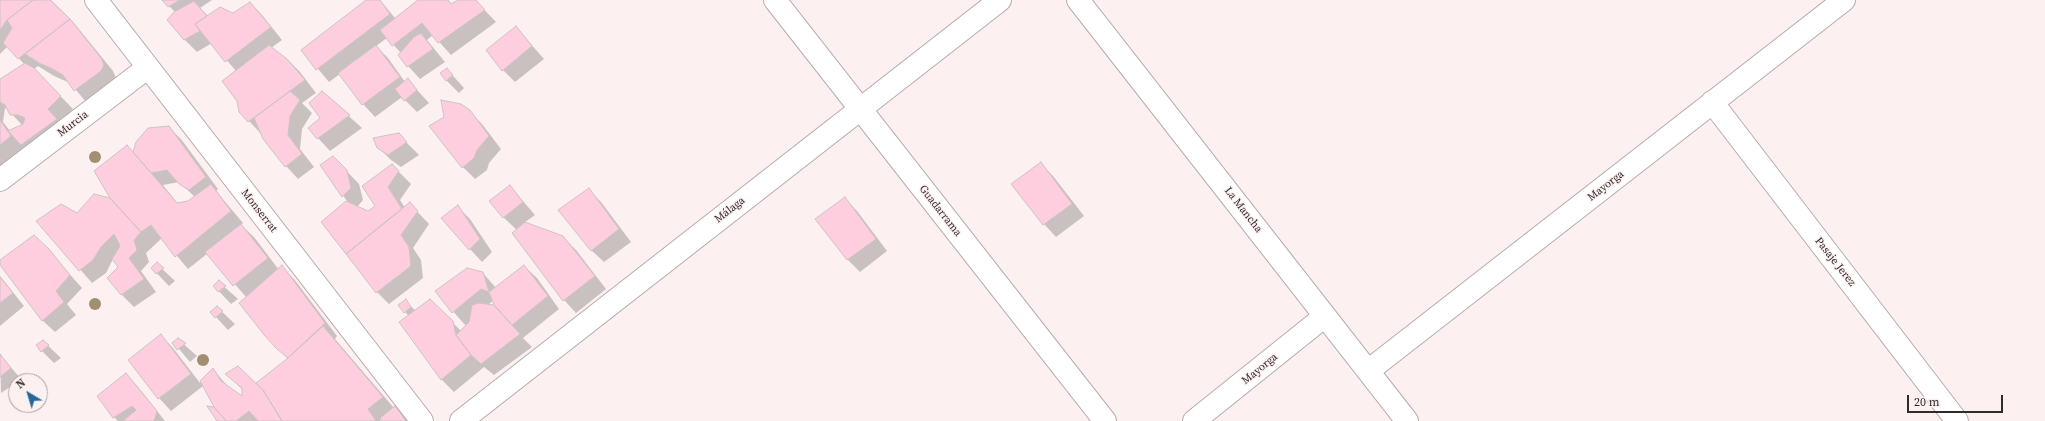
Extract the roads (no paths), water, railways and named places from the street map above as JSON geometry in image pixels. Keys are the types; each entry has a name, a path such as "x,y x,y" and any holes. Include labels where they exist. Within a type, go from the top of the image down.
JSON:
{"street":[{"name":"Monserrat","path":"96,0 147,68 422,421"},
{"name":"Guadarrama","path":"775,0 1105,421"},
{"name":"Málaga","path":"461,421 1000,0"},
{"name":"La Mancha","path":"1078,0 1407,421"},
{"name":"Mayorga","path":"1368,371 1844,0"},
{"name":"Murcia","path":"0,180 147,68"},
{"name":"Pasaje Jerez","path":"1712,102 1957,421"},
{"name":"Mayorga","path":"1194,421 1325,316"}]}
